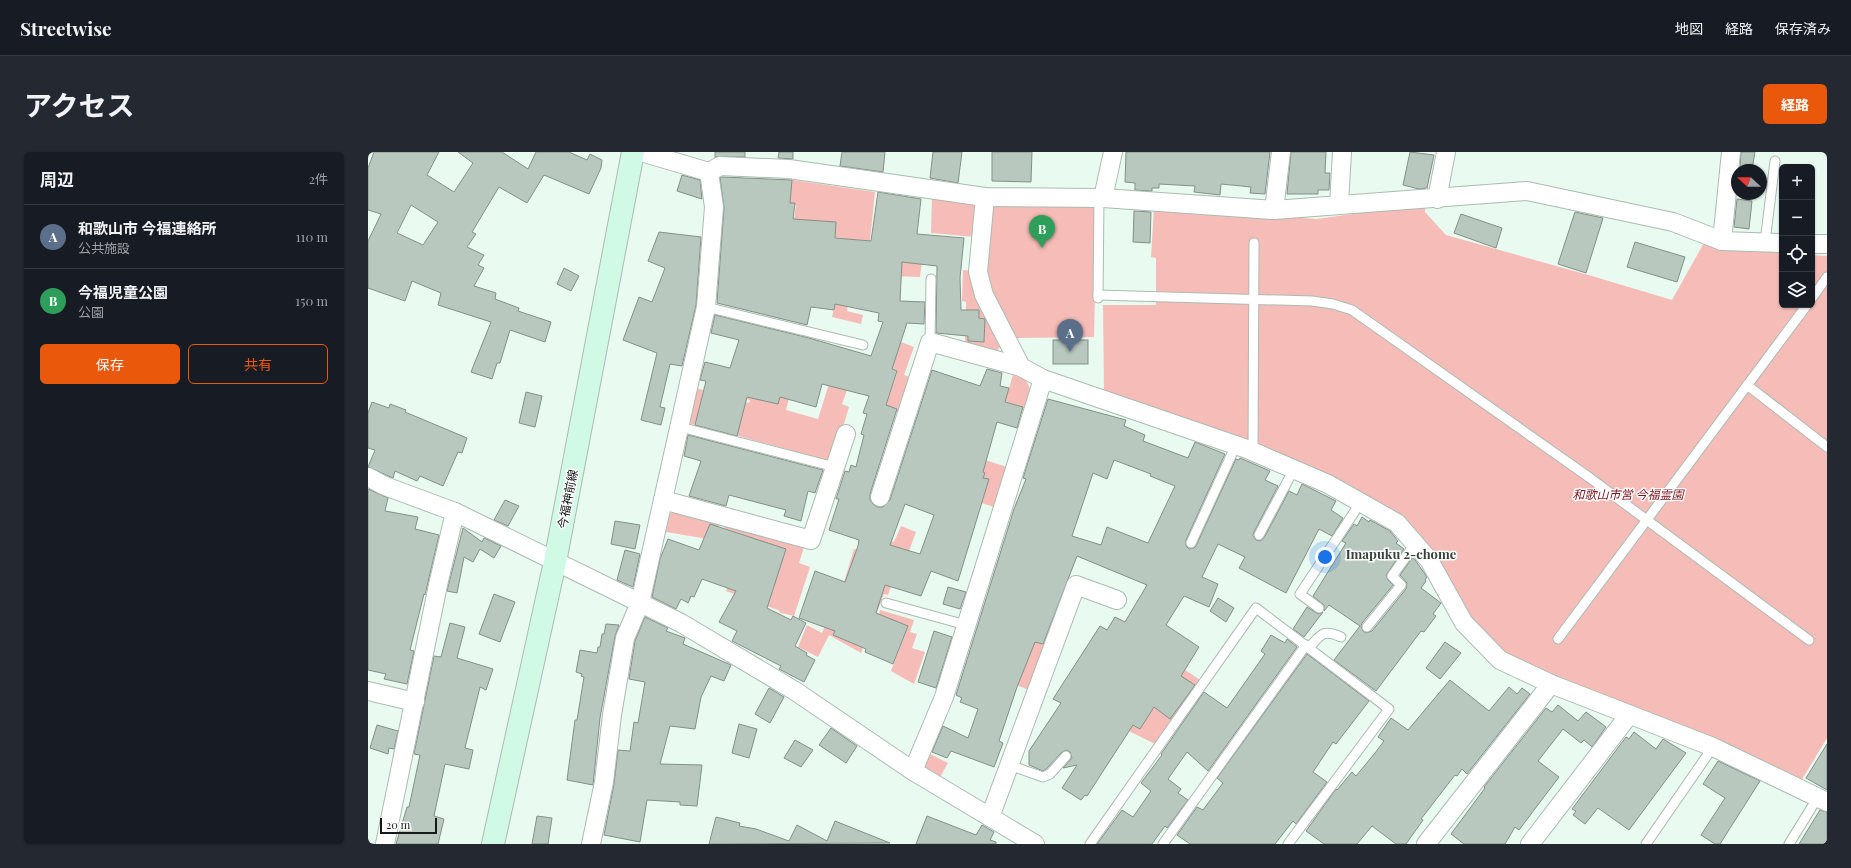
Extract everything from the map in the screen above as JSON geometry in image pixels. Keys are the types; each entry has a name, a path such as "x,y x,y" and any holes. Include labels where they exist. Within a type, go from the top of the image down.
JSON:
{"street":[{"name":"今福神前線","path":"493,844 556,562 633,152"},
{"path":"641,152 709,172 720,166 789,169 985,197 1101,198 1274,210 1437,199 1527,191 1673,222 1722,241 1774,243"},
{"path":"1101,198 1113,152"},
{"path":"1274,210 1281,152"},
{"path":"1339,205 1342,152"},
{"path":"1437,199 1446,152"},
{"path":"1722,241 1731,152"},
{"path":"591,844 604,782 612,715 624,638 640,603 706,307 714,207 709,172"},
{"path":"985,197 978,272 984,295 1021,367"},
{"path":"1815,244 1827,244"},
{"path":"880,497 930,342 1021,367 1043,379 1253,451 1328,484 1397,523 1429,560 1464,623 1500,660 1551,684 1713,747 1822,799"},
{"path":"913,771 944,697 1043,379"},
{"path":"663,500 811,540 846,434"},
{"path":"368,477 384,486 455,512 681,623 795,691 913,771 1035,844"},
{"path":"385,844 438,585 455,512"},
{"path":"990,817 1076,585 1117,600"},
{"path":"1426,844 1551,684"},
{"path":"368,691 415,702"},
{"path":"1530,844 1629,715"}],"lane":[{"path":"1774,243 1775,161"},
{"path":"1101,198 1098,297 1312,301 1333,304 1352,310 1590,478 1809,640"},
{"path":"1253,451 1254,243"},
{"path":"1815,294 1827,277"},
{"path":"930,342 931,279"},
{"path":"706,307 862,345"},
{"path":"1558,639 1804,308"},
{"path":"1747,385 1827,447"},
{"path":"680,427 835,467"},
{"path":"1191,543 1236,445"},
{"path":"1259,535 1294,469"},
{"path":"1319,608 1300,594 1361,502"},
{"path":"1367,627 1401,584 1392,576 1415,544"},
{"path":"886,603 966,625"},
{"path":"1090,844 1256,608 1389,709 1288,844"},
{"path":"1164,844 1308,647 1320,635 1330,632 1342,637"},
{"path":"1646,844 1713,747"},
{"path":"1009,765 1043,777 1050,774 1066,756"},
{"path":"1789,844 1822,799"}],"green space":[{"path":"763,179 793,180 875,192 870,240 924,245 920,277 841,274 843,238 755,232 793,227 796,205 761,201"},
{"path":"932,197 976,202 975,237 931,233"},
{"path":"993,203 1097,206 1094,337 1015,338 984,290"},
{"name":"和歌山市営 今福霊園","path":"1154,208 1317,219 1366,212 1425,208 1425,212 1446,235 1672,300 1705,241 1743,250 1779,253 1779,308 1815,308 1815,255 1827,256 1827,738 1801,781 1575,687 1497,649 1472,618 1424,539 1377,505 1204,424 1104,393 1103,305 1156,305 1156,258 1151,257"},
{"path":"963,270 974,271 1002,344 996,352 965,345 966,302 962,301"},
{"path":"840,285 850,286 847,311 863,315 861,324 832,317"},
{"path":"901,342 914,347 904,375 910,377 898,412 885,408 897,373 891,370"},
{"path":"798,363 786,410 818,419 832,374 851,379 842,404 849,407 833,462 721,431 730,398 749,403 750,400 737,396"},
{"path":"1013,375 1026,380 1032,393 1026,409 1005,401"},
{"path":"695,388 703,390 696,425 688,423"},
{"path":"957,451 1010,468 997,508 945,491"},
{"path":"676,510 721,521 713,542 702,538 666,532 668,515"},
{"path":"726,522 805,544 799,563 810,567 794,616 781,613 778,610 726,591 744,535 724,528"},
{"path":"901,526 916,532 903,567 898,565 888,595 884,594 861,653 829,635 818,657 798,647 807,625 822,633 845,579 854,549 878,557 884,539 894,542"},
{"path":"880,610 914,620 910,632 917,634 912,648 925,652 914,684 891,671 907,629 878,617"},
{"path":"1025,615 1055,626 1031,691 1014,684"},
{"path":"1160,653 1200,680 1155,744 1131,732 1104,712"},
{"path":"928,753 948,763 939,779 922,769"}],"building":[{"path":"374,152 439,152 427,175 454,192 473,163 458,152 502,152 528,169 536,152 569,152 587,160 590,154 602,160 601,168 589,194 544,175 527,203 499,187 472,232 476,234 467,247 484,255 478,265 484,268 474,286 496,293 495,299 519,308 518,311 551,322 545,342 510,330 500,363 497,363 492,379 471,372 491,322 438,305 441,293 412,281 405,301 368,288 368,241 381,214 368,210 368,168","holes":["411,205 438,222 423,245 397,233"]},
{"path":"715,152 745,152 745,157 715,157"},
{"path":"779,152 793,152 793,159 778,158"},
{"path":"842,152 885,152 883,172 840,166"},
{"path":"933,152 962,152 958,183 930,178"},
{"path":"992,152 1032,152 1031,182 992,181"},
{"path":"1126,152 1270,152 1265,194 1250,193 1251,187 1221,184 1220,195 1194,192 1195,186 1159,184 1159,188 1152,188 1152,191 1135,190 1135,183 1125,182"},
{"path":"1291,152 1326,152 1325,173 1330,173 1329,190 1318,190 1318,194 1287,194"},
{"path":"1410,152 1434,155 1427,188 1419,189 1403,185"},
{"path":"1741,152 1755,152 1753,164 1740,164"},
{"path":"682,175 700,180 702,199 677,191"},
{"path":"720,178 792,180 790,203 795,203 793,219 836,222 835,238 871,241 878,192 921,199 917,234 964,238 960,278 961,310 979,310 979,318 985,319 984,342 968,341 968,336 936,333 937,266 902,262 900,301 925,302 924,324 907,323 892,369 897,371 886,405 897,409 870,494 870,500 877,507 883,507 890,500 932,370 980,386 987,369 1002,373 1000,386 1009,388 1005,402 1023,407 1017,428 997,422 983,472 985,473 983,478 989,479 958,581 931,571 921,596 885,585 876,613 908,626 893,664 865,652 866,649 833,635 835,631 799,618 815,571 845,582 858,546 859,540 829,530 839,499 836,499 845,471 849,472 851,465 856,467 864,435 861,434 867,414 863,413 869,396 822,384 816,407 780,397 778,404 747,397 737,436 695,425 706,381 700,380 705,362 730,368 739,340 711,333 715,315 809,338 871,356 883,322 878,321 879,313 835,304 834,310 811,307 807,325 717,303 724,208","holes":["905,504 934,515 920,554 890,545"]},
{"path":"1737,200 1752,201 1749,229 1734,227"},
{"path":"1134,211 1151,212 1150,243 1133,242"},
{"path":"1575,212 1603,218 1586,273 1558,264"},
{"path":"1461,214 1502,228 1496,248 1454,233"},
{"path":"659,232 701,237 696,305 682,366 670,364 660,407 665,408 661,425 641,420 657,353 623,340 639,297 652,302 665,268 648,261"},
{"path":"1635,242 1685,257 1677,282 1627,267"},
{"path":"564,268 579,276 571,291 557,284"},
{"path":"1053,340 1088,340 1088,364 1053,364"},
{"path":"526,392 542,396 535,427 519,423"},
{"path":"1048,399 1126,420 1124,426 1145,435 1143,441 1188,458 1195,442 1225,454 1186,540 1186,546 1189,549 1196,546 1236,459 1239,460 1240,458 1270,471 1265,480 1278,486 1254,532 1253,536 1256,540 1260,541 1264,538 1289,491 1297,495 1302,484 1336,501 1331,510 1343,518 1332,536 1319,529 1286,593 1239,568 1245,557 1218,544 1202,577 1218,584 1209,607 1184,596 1166,625 1199,647 1181,676 1195,685 1170,719 1154,707 1140,729 1133,725 1087,796 1085,795 1081,800 1062,788 1077,765 1063,768 1072,758 1070,752 1067,750 1062,752 1043,771 1029,765 1029,751 1061,703 1053,699 1100,626 1107,630 1115,617 1125,622 1147,585 1077,556 1043,644 1035,642 1017,687 999,741 1003,743 994,767 951,751 947,758 932,752 943,726 968,738 978,709 960,702 962,698 956,695 1014,509 1026,479 1023,478","holes":["1114,460 1151,474 1150,476 1175,486 1148,543 1107,527 1101,545 1072,536 1093,473 1107,479"]},
{"path":"372,402 389,408 390,404 406,410 405,412 467,438 462,453 458,452 443,486 420,476 417,481 395,471 393,478 368,467 375,450 368,448 368,413"},
{"path":"688,435 823,470 815,493 808,491 801,521 784,516 786,510 729,495 726,506 689,496 701,461 684,456"},
{"path":"368,489 388,498 385,511 418,517 415,529 439,535 410,650 414,651 407,684 384,679 386,674 368,670"},
{"path":"505,500 519,506 508,526 494,520"},
{"path":"1362,517 1369,522 1370,520 1390,531 1398,541 1396,543 1404,549 1386,575 1388,580 1393,585 1362,623 1361,626 1363,631 1366,633 1372,631 1406,589 1407,583 1400,575 1413,557 1427,577 1421,588 1441,603 1433,614 1436,616 1424,632 1421,631 1376,691 1334,660 1360,626 1329,605 1324,611 1324,605 1313,596 1346,543 1342,541 1354,524 1357,526"},
{"path":"615,521 640,525 635,549 611,544"},
{"path":"710,524 786,549 767,608 791,620 793,616 806,623 795,646 815,660 804,682 779,669 781,666 732,641 737,631 719,622 736,591 702,579 694,597 691,596 688,603 681,599 676,609 652,597 660,559 668,539 699,550"},
{"path":"463,528 482,542 484,538 501,546 494,558 480,549 473,562 464,557 457,593 447,591"},
{"path":"625,550 640,554 633,587 617,580"},
{"path":"948,587 966,592 960,609 943,604"},
{"path":"494,594 515,602 500,642 479,634"},
{"path":"1218,598 1234,608 1226,622 1210,611"},
{"path":"1307,607 1318,614 1323,612 1304,637 1293,629"},
{"path":"645,617 668,628 666,631 685,638 683,644 731,665 724,681 711,676 701,697 695,729 670,726 660,764 702,765 697,806 680,805 680,802 647,800 640,842 604,835 614,784 618,750 630,751 634,722 638,723 645,682 629,679 635,641"},
{"path":"450,623 465,627 457,658 493,669 486,690 480,687 465,748 473,750 469,769 445,764 434,816 444,819 438,844 396,844 407,807 409,807 420,755 414,754 434,656 441,657"},
{"path":"606,624 619,625 615,636 600,718 593,785 567,780 575,720 577,720 584,677 581,676 582,674 576,672 580,650 597,653"},
{"path":"934,631 952,637 936,688 918,682"},
{"path":"1271,635 1285,643 1287,639 1297,647 1208,771 1187,752 1168,779 1181,789 1178,793 1188,800 1167,828 1165,826 1152,844 1097,844 1122,810 1133,817 1151,791 1141,783 1162,755 1161,754 1204,692 1227,708 1265,654 1261,651"},
{"path":"1445,642 1461,653 1440,679 1426,668"},
{"path":"1307,654 1369,701 1336,744 1333,742 1313,772 1327,782 1296,824 1293,821 1275,844 1190,844 1177,835 1197,807 1203,810 1223,783 1217,778"},
{"path":"1450,680 1489,711 1509,687 1517,694 1522,688 1530,694 1467,774 1462,769 1457,776 1455,775 1421,819 1423,820 1406,844 1396,844 1372,826 1357,844 1324,844 1306,831 1336,789 1337,790 1352,772 1356,776 1375,753 1384,741 1378,737 1391,718 1408,730"},
{"path":"769,688 784,697 770,723 755,714"},
{"path":"1558,705 1578,721 1586,712 1606,727 1592,747 1584,740 1581,743 1563,729 1538,761 1559,777 1519,830 1515,827 1505,844 1464,844 1451,834 1485,788 1484,787 1546,708 1552,712"},
{"path":"739,724 757,729 749,758 732,753"},
{"path":"377,725 398,731 394,749 389,748 388,754 370,748"},
{"path":"831,728 857,746 846,763 819,745"},
{"path":"1634,732 1656,749 1663,739 1686,753 1629,830 1598,808 1585,824 1573,815 1576,811 1572,809 1626,737 1629,739"},
{"path":"795,740 813,750 801,767 784,758"},
{"path":"1827,744 1827,790 1806,778"},
{"path":"1718,761 1760,781 1720,844 1715,844 1701,835 1725,798 1703,784"},
{"path":"1820,810 1827,812 1827,844 1799,844"},
{"path":"537,816 552,818 548,844 532,844"},
{"path":"927,816 976,835 982,825 994,832 990,840 996,842 996,844 916,844"},
{"path":"716,817 740,823 739,826 756,829 789,841 797,825 827,841 835,821 890,843 709,844"}],"place":[{"name":"今福児童公園","path":"1042,248"},
{"name":"和歌山市 今福連絡所","path":"1070,352"}],"district":[{"name":"Imapuku 2-chome","path":"1401,553"}]}
